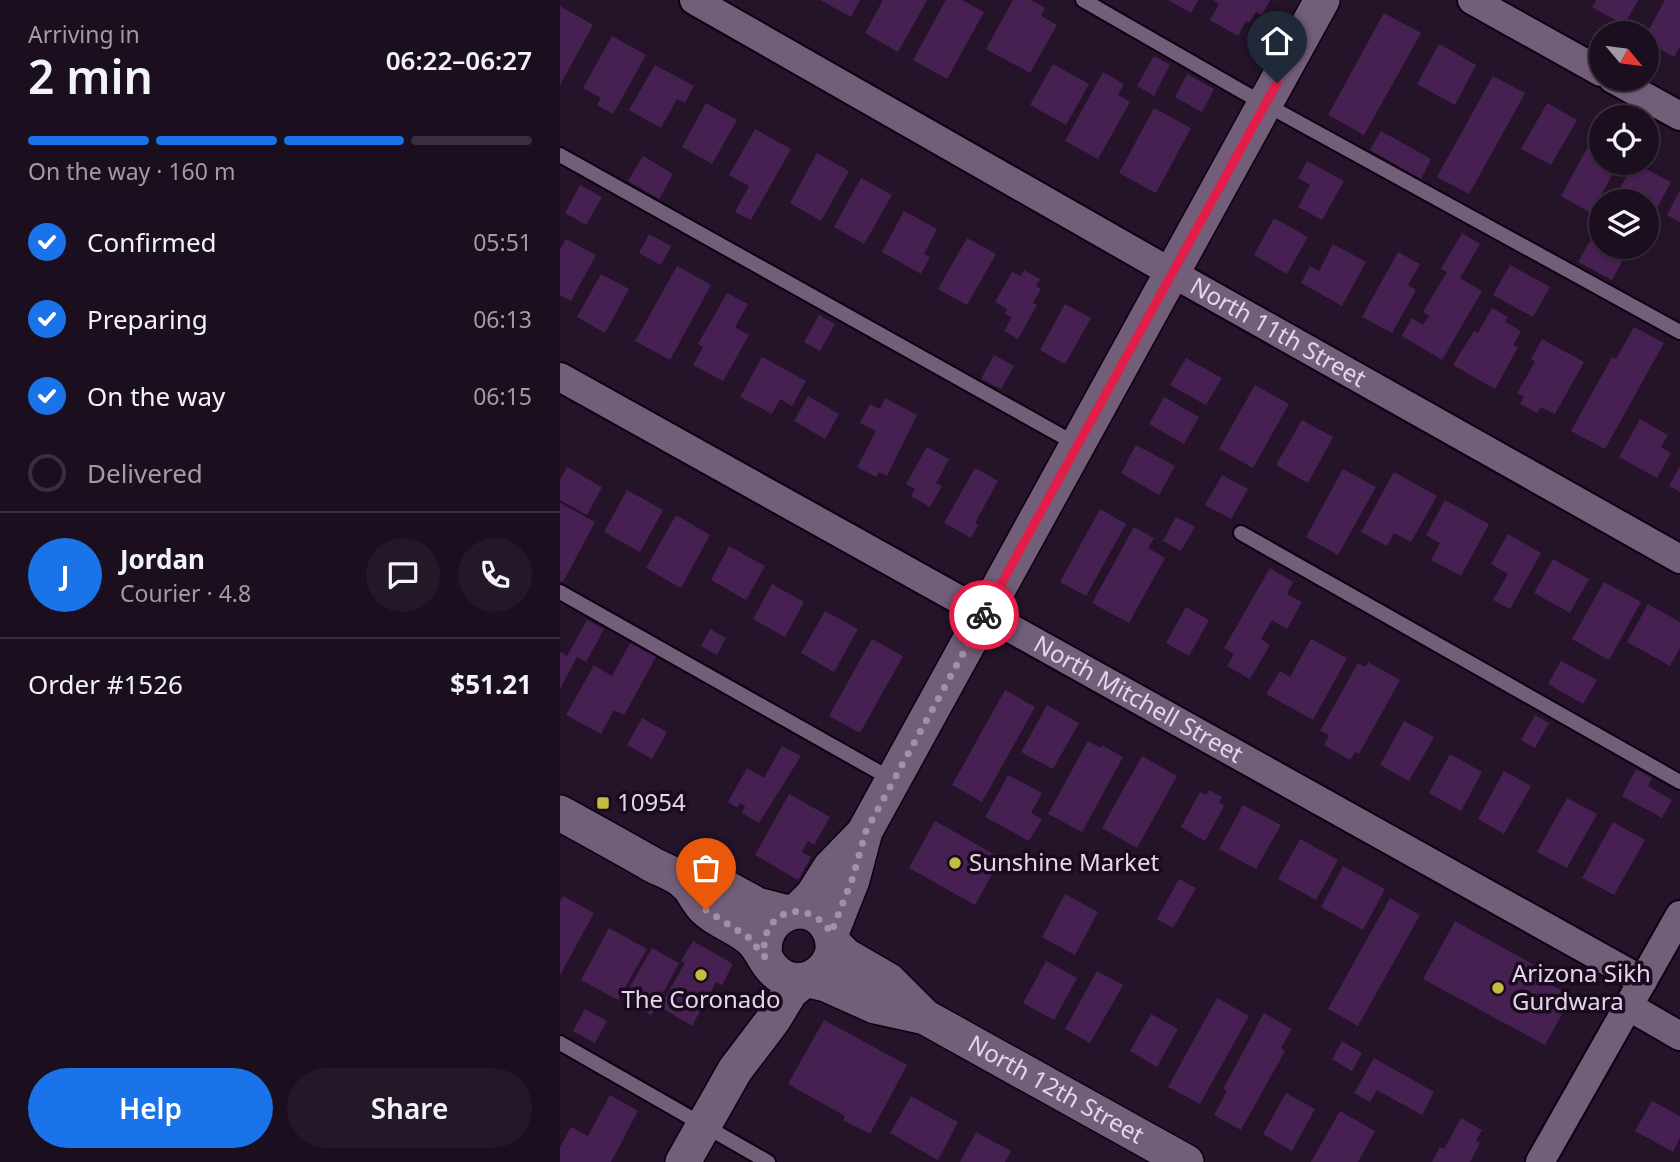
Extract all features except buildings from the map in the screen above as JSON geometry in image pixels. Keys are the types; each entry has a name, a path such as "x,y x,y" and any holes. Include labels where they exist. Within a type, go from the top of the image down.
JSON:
{"street":[{"name":"North 11th Street","path":"694,0 1680,559"},
{"path":"693,1151 735,1070 773,1020 790,992 827,966 832,955 832,938 866,831 1322,0"},
{"path":"1472,0 1589,65"},
{"path":"1634,91 1680,117"},
{"name":"North Mitchell Street","path":"560,377 1643,981"},
{"name":"North 12th Street","path":"560,813 685,883 706,910 748,937 782,977 826,984 875,1006 925,1017"},
{"path":"735,1070 751,1012 767,976 767,961 763,948 767,930 772,922 793,912 813,895 830,868 866,831"},
{"name":"North 12th Street","path":"685,883 721,885 757,905 818,917 847,957 889,981 925,1017 1186,1162"},
{"path":"1540,1162 1680,915"},
{"path":"1628,1006 1680,1036"}],"lane":[{"path":"1083,0 1265,104 1680,332"},
{"path":"560,155 1078,445"},
{"path":"1241,533 1680,782"},
{"path":"560,592 893,780"},
{"path":"560,1043 693,1151 768,1162"}],"way so far":[{"path":"706,910 748,937 765,957 763,948 767,930 779,916 797,911 808,912 818,917 831,933 852,880 866,831 984,615"}],"place":[{"name":"10954","path":"603,803"},
{"name":"Sunshine Market","path":"955,863"},
{"name":"The Coronado","path":"701,975"},
{"name":"Arizona Sikh Gurdwara","path":"1498,988"}],"route":[{"path":"984,615 1277,83"}]}
